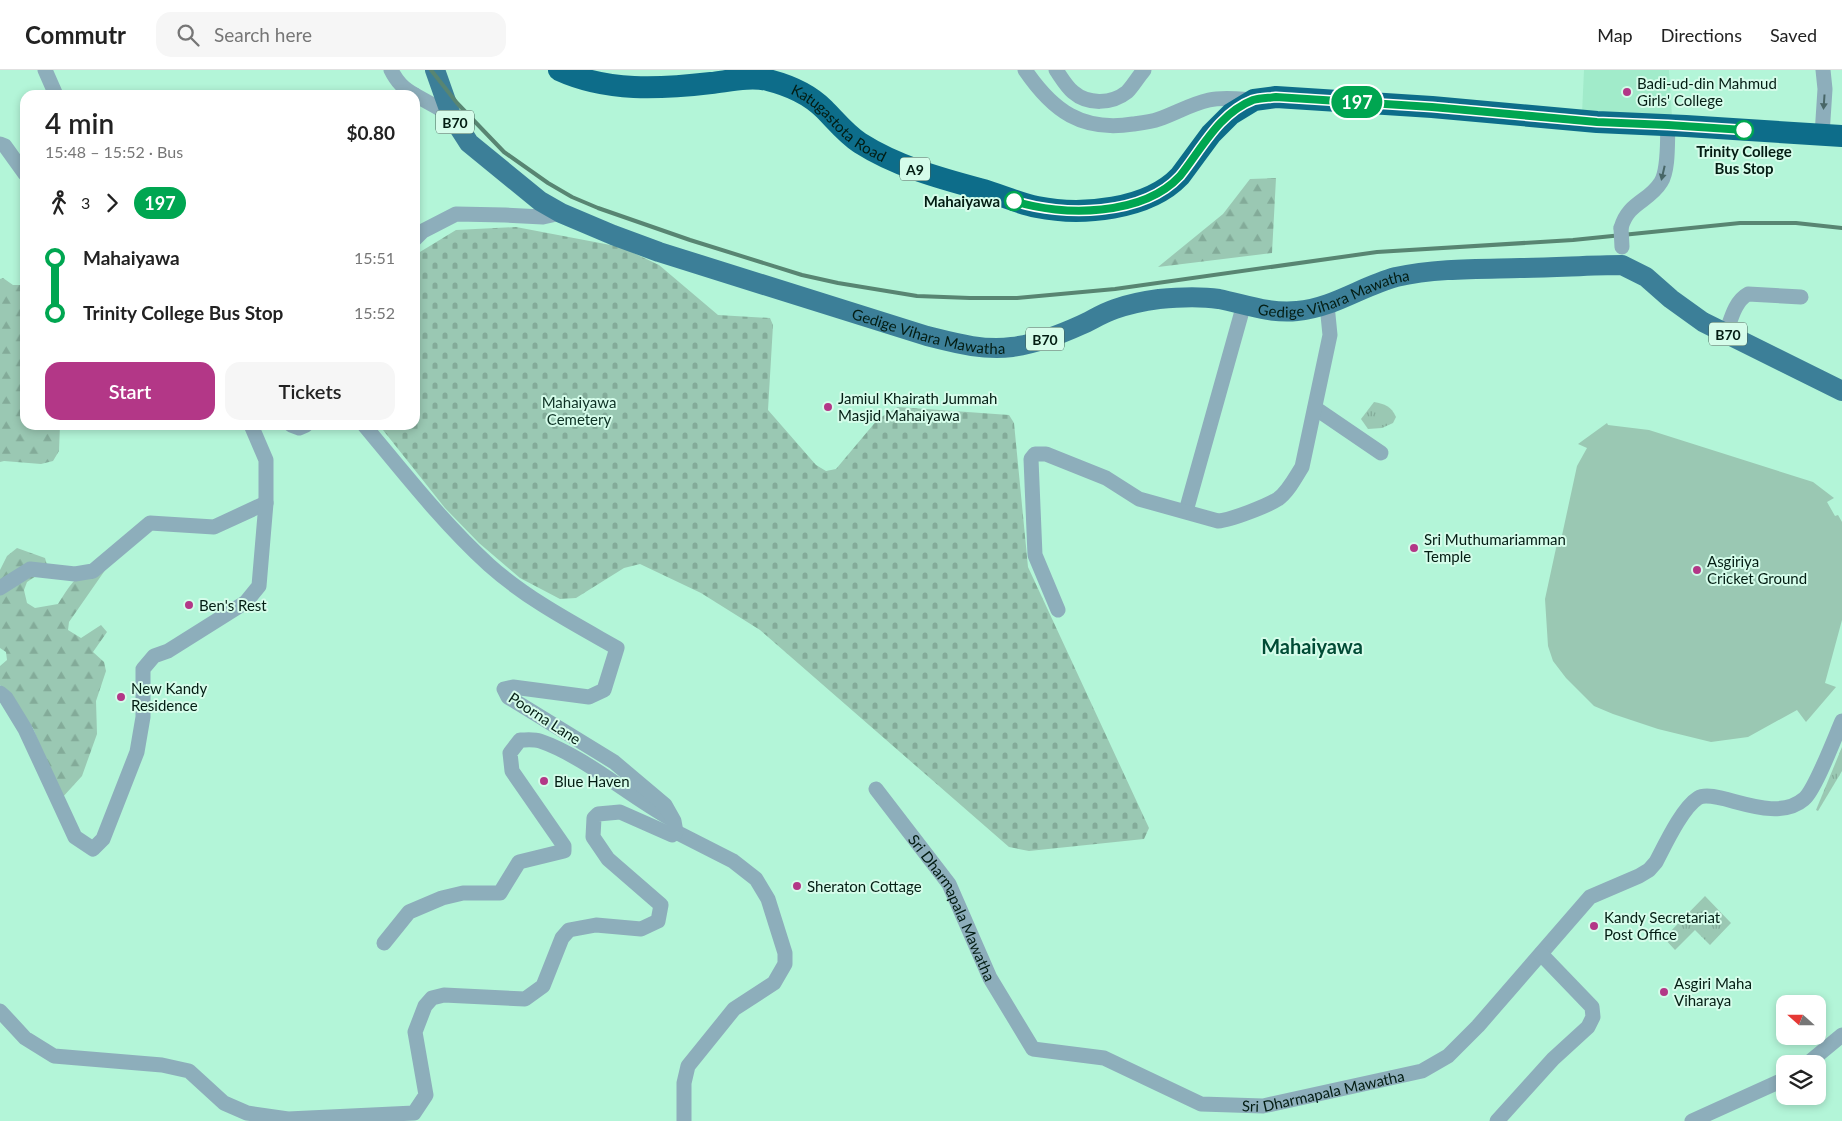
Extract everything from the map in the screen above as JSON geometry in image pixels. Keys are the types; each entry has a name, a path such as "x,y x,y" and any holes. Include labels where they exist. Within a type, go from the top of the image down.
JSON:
{"highway":[{"name":"Katugastota Road","path":"559,70 593,82 632,87 676,87 754,78 774,81 798,90 817,103 850,136 860,143 907,166 1023,204 1066,210 1113,207 1155,195 1175,182 1221,123 1242,105 1254,100"},
{"name":"A9","path":"1254,100 1276,97 1294,98 1432,107 1597,122 1832,136"}],"main road":[{"name":"Gedige Vihara Mawatha","path":"435,70 451,115 469,143 540,201 560,213 659,252 927,336 976,346 1001,348 1023,345 1064,332 1114,309 1149,301 1194,297 1244,304 1281,312 1297,312 1327,305 1375,285 1415,274 1622,256"},
{"name":"Gedige Vihara Mawatha","path":"449,70 457,103 463,116 494,162"},
{"name":"B70","path":"1622,256 1688,312 1842,391"}],"street":[{"path":"45,70 54,90"},
{"path":"392,70 396,81 406,90"},
{"path":"1026,70 1042,92 1058,109 1079,120 1109,127 1157,120 1185,108 1217,98 1254,100"},
{"path":"1056,70 1071,91 1081,98 1094,102 1112,100 1128,91 1144,70"},
{"path":"1823,70 1832,136"},
{"path":"420,98 451,115"},
{"path":"1622,256 1621,228 1627,213 1655,190 1663,178 1668,125"},
{"path":"2,147 20,168"},
{"path":"420,234 456,214 543,217 560,213"},
{"path":"1726,333 1741,297 1748,294 1801,297"},
{"path":"1186,510 1244,304"},
{"path":"1058,610 1035,555 1031,459 1035,454 1046,454 1106,478 1139,499 1186,510 1218,521 1229,520 1278,499 1302,467 1330,335 1327,305"},
{"path":"1315,408 1381,453"},
{"path":"0,693 6,698 25,729 75,837 93,849 103,839 137,752 143,717 144,669 154,656 168,651 246,602 259,586 266,503 266,460 253,430"},
{"name":"Poorna Lane","path":"368,430 432,506 490,565 537,602 617,648 604,690 589,697 513,687 504,689 508,697 614,762 665,805 675,826"},
{"path":"0,588 30,569 75,574 93,570 150,523 214,527 266,503"},
{"name":"Sri Dharmapala Mawatha","path":"876,789 949,884 990,978 1033,1049 1104,1058 1201,1104 1263,1106 1422,1071 1448,1056 1484,1020 1590,897 1649,870 1656,862 1690,805 1700,797 1711,797 1762,809 1793,805 1805,799 1814,785 1842,721"},
{"path":"384,943 409,912 442,898 463,893 500,893 519,862 564,851 564,846 512,771 510,753 520,740 538,740 575,758 675,826 733,861 756,879 768,899 786,953 785,964 774,983 734,1009 688,1066 684,1083 684,1121"},
{"path":"0,1011 25,1038 54,1056 162,1065 189,1071 224,1103 247,1113 288,1119 414,1113 426,1095 415,1032 425,1006 432,998 444,994 525,999 544,986 562,938 569,930 596,925 641,929 658,921 661,905 608,859 593,837 594,818 598,814 620,812 672,835 675,826"},
{"path":"1497,1121 1553,1059 1588,1027 1593,1018 1592,1007 1541,954"},
{"path":"1818,1055 1842,1035"},
{"path":"1692,1121 1776,1083"}],"shaded area":[{"name":"Badi-ud-din Mahmud Girls' College","path":"1584,70 1669,70 1672,117 1582,114"}],"green space":[{"path":"1276,178 1272,253 1158,267 1223,214 1250,179"},
{"name":"Mahaiyawa Cemetery","path":"516,227 621,247 659,265 718,315 770,318 773,325 768,410 816,465 826,471 836,469 878,419 898,407 1009,415 1014,423 1028,567 1149,828 1144,839 1029,851 1009,847 760,630 701,593 640,564 624,568 576,598 560,599 520,578 479,543 445,508 383,430 420,430 420,252 456,230"},
{"path":"3,278 13,285 20,285 20,430 60,430 59,451 53,461 41,464 0,462 0,279"},
{"path":"1374,402 1392,410 1396,417 1393,423 1382,428 1368,429 1361,419"},
{"name":"Asgiriya Cricket Ground","path":"1607,423 1608,425 1649,430 1813,482 1834,498 1827,502 1835,516 1838,515 1842,522 1842,620 1825,683 1836,687 1806,722 1797,710 1748,737 1711,742 1658,729 1594,706 1566,678 1553,661 1548,646 1545,599 1558,539 1561,540 1577,466 1587,448 1578,444"},
{"path":"17,548 45,558 47,565 42,572 27,582 24,590 27,603 35,608 58,604 73,583 84,573 98,567 108,566 69,622 68,630 81,638 101,625 107,632 93,652 104,662 106,671 96,701 97,734 82,776 61,799 33,728 0,685 0,666 7,660 6,652 0,648 0,570 7,556"},
{"path":"1842,747 1842,771 1818,811 1816,810"},
{"path":"1705,896 1731,923 1710,945 1695,930 1675,950 1664,938"}],"railway":[{"path":"431,70 457,103 504,152 548,183 572,197 690,240 802,275 917,296 1017,298 1115,289 1377,252 1573,240 1740,223 1796,223 1842,228"}],"bus line":[{"name":"197","path":"1014,201 1050,209 1083,210 1127,204 1155,195 1175,182 1192,162 1211,134 1231,114 1242,105 1265,98 1276,97 1432,107 1597,122 1643,123 1744,130"}],"place":[{"name":"Badi-ud-din Mahmud Girls' College","path":"1627,92"},
{"name":"Trinity College Bus Stop","path":"1744,130"},
{"name":"Mahaiyawa","path":"1014,201"},
{"name":"Jamiul Khairath Jummah Masjid Mahaiyawa","path":"828,407"},
{"name":"Sri Muthumariamman Temple","path":"1414,548"},
{"name":"Asgiriya Cricket Ground","path":"1697,570"},
{"name":"Ben's Rest","path":"189,605"},
{"name":"New Kandy Residence","path":"121,697"},
{"name":"Blue Haven","path":"544,781"},
{"name":"Sheraton Cottage","path":"797,886"},
{"name":"Kandy Secretariat Post Office","path":"1594,926"},
{"name":"Asgiri Maha Viharaya","path":"1664,992"}],"district":[{"name":"Mahaiyawa","path":"1312,646"}]}
